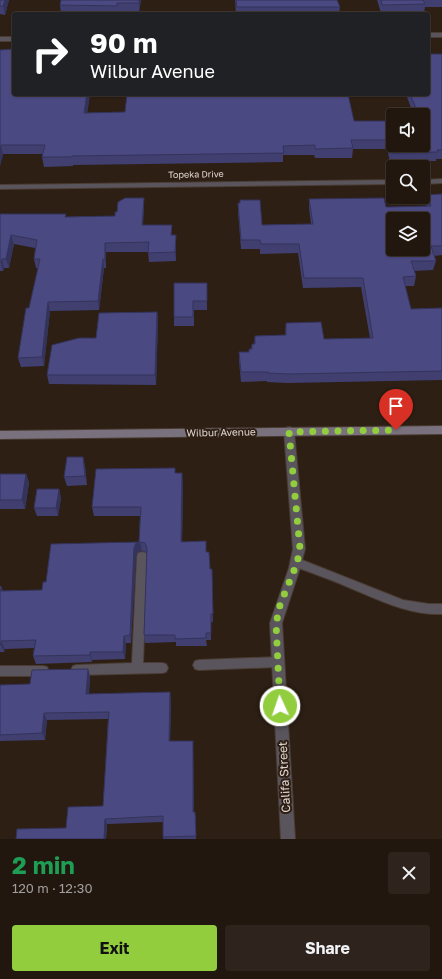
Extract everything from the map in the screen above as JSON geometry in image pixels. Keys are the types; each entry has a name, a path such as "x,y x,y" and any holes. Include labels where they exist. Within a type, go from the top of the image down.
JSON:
{"main road":[{"name":"Wilbur Avenue","path":"0,435 442,430"}],"street":[{"path":"430,35 442,35"},
{"path":"0,39 12,39"},
{"path":"430,182 442,181"},
{"name":"Topeka Drive","path":"0,186 386,182"},
{"name":"Califa Street","path":"288,839 276,624 280,605 297,563 300,549 289,432"}],"lane":[{"path":"136,669 142,556"},
{"path":"297,563 340,578 398,604 436,610 442,609"},
{"path":"199,665 278,662"},
{"path":"68,670 162,668"},
{"path":"0,672 53,670"}],"building":[{"path":"0,0 5,0 3,6 0,6"},
{"path":"61,0 139,0 139,3 117,3 117,6 60,5"},
{"path":"236,0 337,0 340,7 237,7"},
{"path":"381,0 423,0 425,4 382,5"},
{"path":"12,49 12,96 87,96 84,113 125,112 127,96 348,96 354,121 386,121 386,140 351,140 353,148 315,149 315,145 283,146 284,153 71,157 42,157 45,145 1,145 0,149 0,50"},
{"path":"430,54 442,54 442,150 437,150 438,152 392,153 430,152 430,108 416,108 411,96 430,96"},
{"path":"442,194 442,246 431,246 436,261 411,261 416,276 403,277 411,309 442,308 442,371 288,374 241,372 239,352 249,352 249,349 252,349 252,344 255,344 255,336 286,335 286,323 321,322 324,339 373,338 363,278 304,278 299,244 261,244 260,240 241,240 238,203 240,203 240,200 260,200 262,225 313,224 309,199 384,198 386,207 431,206 430,195"},
{"path":"125,198 144,198 142,225 172,225 171,235 176,235 175,252 148,253 149,242 105,243 105,259 103,259 98,301 48,302 42,357 18,358 26,308 29,308 40,259 34,259 37,240 11,235 6,259 2,259 0,262 0,214 66,214 65,217 115,216 118,202"},
{"path":"174,283 207,283 207,301 193,301 193,317 174,317"},
{"path":"157,312 155,375 47,375 52,345 79,338 96,338 99,313"},
{"path":"67,457 83,457 85,476 64,477"},
{"path":"175,468 175,473 182,473 181,542 206,541 206,552 209,552 210,569 212,569 213,614 211,614 211,633 206,633 206,638 175,639 175,635 144,635 147,548 145,543 140,542 136,543 134,548 130,635 124,636 123,652 90,652 90,655 33,656 36,640 1,641 0,645 0,591 42,590 43,582 46,582 51,544 139,542 141,507 92,507 96,469"},
{"path":"0,474 26,474 22,500 0,500"},
{"path":"37,489 59,489 56,508 34,508"},
{"path":"88,669 86,694 170,692 169,741 193,741 193,812 195,812 196,836 163,837 163,816 105,819 104,839 16,839 17,829 66,828 68,807 103,806 109,712 44,713 42,733 0,735 0,685 30,684 32,670"}],"route":[{"path":"280,706 276,624 280,605 297,563 300,549 289,432 396,430"}]}
